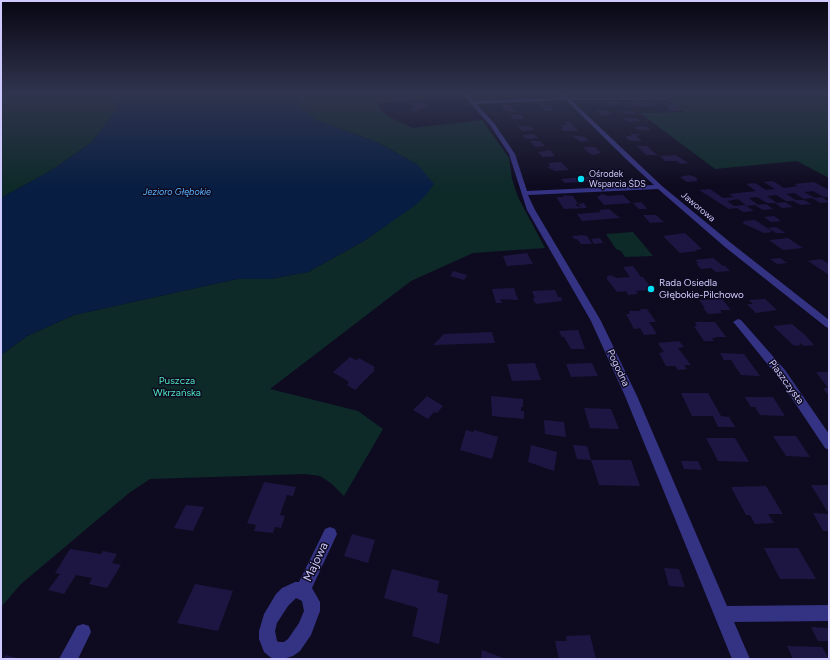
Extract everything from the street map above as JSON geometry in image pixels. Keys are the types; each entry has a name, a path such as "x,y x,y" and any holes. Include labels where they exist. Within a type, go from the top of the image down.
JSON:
{"street":[{"name":"Pogodna","path":"493,125 512,154 524,193 542,230 596,321 631,396 741,659"},
{"name":"Jaworowa","path":"594,125 660,187 728,245 829,325"},
{"path":"524,193 660,187"},
{"name":"Piaszczysta","path":"738,322 781,373 829,444"},
{"name":"Majowa","path":"303,591 330,534"},
{"name":"Majowa","path":"295,590 303,591 308,595 312,602 312,611 307,624 294,645 287,650 274,655 270,646 267,631 270,620 282,600 288,594 295,590"},
{"path":"722,614 829,613"},
{"path":"68,659 83,632"}],"green space":[{"path":"1,125 105,125 92,142 52,170 1,198"},
{"name":"Puszcza Wkrzańska","path":"329,125 406,125 413,128 441,125 485,125 509,158 512,179 518,197 545,248 473,253 411,281 270,389 358,411 383,429 344,496 332,484 320,476 305,474 150,479 129,493 21,584 1,607 1,355 27,336 74,315 237,279 270,279 308,272 364,241 416,204 422,171 418,165 377,142"},
{"path":"656,125 829,125 829,178 797,161 715,169"},
{"path":"633,232 653,256 625,257 621,251 616,249 606,234"}],"water":[{"name":"Jezioro Głębokie","path":"105,125 329,125 377,142 418,165 434,184 417,204 364,241 308,272 270,279 237,279 74,315 27,336 1,355 1,198 52,170 92,142"}],"building":[{"path":"561,125 573,125 579,131 563,131 561,128 564,128"},
{"path":"518,126 530,126 534,130 522,131"},
{"path":"636,127 647,127 651,130 636,129"},
{"path":"534,134 538,138 526,139 522,135"},
{"path":"630,134 641,135 636,136 642,141 632,141 627,139 626,136 632,136"},
{"path":"571,135 585,137 589,141 581,142"},
{"path":"530,141 540,141 545,146 535,147"},
{"path":"637,146 647,146 657,155 646,155"},
{"path":"583,147 595,147 601,153 593,155"},
{"path":"550,150 555,156 543,157 538,152"},
{"path":"676,155 688,163 681,164 677,161 665,161 660,156"},
{"path":"561,162 569,170 555,171 547,167 550,166 548,163"},
{"path":"620,171 623,174 605,175 600,173"},
{"path":"689,175 698,179 696,180 698,181 687,182 680,177"},
{"name":"Ośrodek Wsparcia ŚDS","path":"598,176 602,180 565,183 561,179"},
{"path":"773,181 784,188 798,186 794,184 814,182 829,190 829,197 824,197 813,191 804,192 815,198 822,197 829,202 820,203 812,198 804,199 794,193 786,194 796,200 804,200 811,204 801,205 793,201 786,201 776,195 767,196 777,203 785,202 793,207 782,208 775,203 767,203 757,197 749,198 758,205 766,204 773,209 763,210 755,205 747,206 738,199 727,201 734,206 745,205 754,211 743,212 737,208 729,209 699,190 710,189 723,198 734,197 729,194 756,191 746,184 755,183 766,190 775,189 764,182"},
{"path":"602,194 608,196 623,195 631,203 604,205 597,197"},
{"path":"563,195 573,196 578,204 584,203 587,208 564,209 556,197 564,197"},
{"path":"641,202 647,209 639,209 633,203"},
{"path":"609,209 620,218 582,221 577,214 601,212 599,210"},
{"path":"643,215 656,215 664,222 650,223"},
{"path":"774,216 781,221 771,222 764,217"},
{"path":"755,220 772,232 764,233 742,223 745,222 743,221"},
{"path":"776,227 785,233 776,233 768,228"},
{"path":"685,233 702,249 680,253 663,236"},
{"path":"572,236 587,236 592,244 581,244"},
{"path":"600,238 603,243 594,244 591,239"},
{"path":"788,238 803,248 783,250 769,240"},
{"path":"527,253 533,264 507,266 503,256"},
{"path":"713,258 730,271 716,272 711,268 701,269 696,263 699,263 695,260"},
{"path":"780,258 787,263 777,264 770,259"},
{"path":"821,259 829,264 829,275 808,261"},
{"path":"633,266 653,290 636,291 638,294 628,295 626,291 617,292 607,279 610,275 617,278 630,277 623,267"},
{"path":"453,271 467,275 464,280 450,276"},
{"path":"514,288 518,300 500,299 502,303 496,303 492,289"},
{"path":"555,290 558,297 561,297 562,301 537,304 534,302 533,298 535,298 532,291"},
{"path":"722,299 731,310 720,310 722,313 708,314 699,300"},
{"path":"765,299 777,310 756,313 747,304 753,304 749,300"},
{"path":"640,309 647,309 656,322 649,322 657,334 644,335 640,328 634,329 626,314 630,314 629,311 641,311"},
{"path":"695,322 715,322 726,337 715,337 716,338 712,338 714,341 704,341 694,326 697,326"},
{"path":"792,324 814,345 804,346 800,343 799,346 793,345 773,326"},
{"path":"578,330 585,349 571,349 559,331"},
{"path":"492,332 495,343 433,345 444,334"},
{"path":"679,341 684,347 678,348 691,365 684,365 687,369 678,370 675,366 666,366 659,353 664,352 658,343"},
{"path":"720,353 744,354 760,376 741,375 731,360 724,360"},
{"path":"350,357 356,360 359,358 375,367 373,369 375,370 355,390 347,385 349,382 333,372"},
{"path":"535,363 541,380 512,381 507,364"},
{"path":"592,363 598,376 571,377 566,364"},
{"path":"816,372 829,372 829,396 823,388 828,388"},
{"path":"681,393 708,393 721,416 729,417 735,427 718,427 713,416 692,416"},
{"path":"427,396 443,406 437,413 434,412 428,419 413,410"},
{"path":"491,396 523,399 523,407 521,407 521,411 524,411 524,419 492,416"},
{"path":"745,397 773,397 785,416 760,415 755,407 751,407"},
{"path":"584,408 611,409 619,429 590,428"},
{"path":"544,420 564,422 566,437 545,434"},
{"path":"466,430 473,432 474,430 498,437 492,459 460,450"},
{"path":"773,436 796,436 810,457 786,456"},
{"path":"706,438 735,438 749,462 718,461"},
{"path":"531,445 557,452 554,471 528,462"},
{"path":"573,445 587,446 591,460 577,459"},
{"path":"591,460 631,460 640,486 599,485"},
{"path":"681,461 698,461 702,470 684,469"},
{"path":"264,482 296,487 293,496 287,495 280,515 285,516 281,528 275,527 273,533 254,531 256,525 247,523"},
{"path":"811,485 829,485 829,511 827,511"},
{"path":"766,486 783,514 768,514 774,523 755,524 750,515 746,515 731,487"},
{"path":"186,505 204,507 193,531 174,528"},
{"path":"813,513 829,514 829,531 823,531"},
{"path":"352,534 375,540 368,563 344,556"},
{"path":"764,548 798,548 816,579 780,579"},
{"path":"70,549 101,554 103,551 117,554 112,563 121,565 107,588 89,584 92,578 76,575 64,594 48,590 60,574 55,573"},
{"path":"664,568 679,569 685,587 669,586"},
{"path":"392,569 439,581 437,592 448,595 439,644 412,636 418,608 384,598"},
{"path":"195,584 233,591 218,631 177,623"},
{"path":"811,627 829,628 829,641 818,641"},
{"path":"590,635 596,659 559,659 555,641 567,641 566,636"},
{"path":"787,646 822,647 829,659 793,659"},
{"path":"482,650 506,659 481,659"},
{"path":"6,655 20,659 3,659"}],"place":[{"name":"Ośrodek Wsparcia ŚDS","path":"581,179"},
{"name":"Rada Osiedla Głębokie-Pilchowo","path":"651,289"}]}
